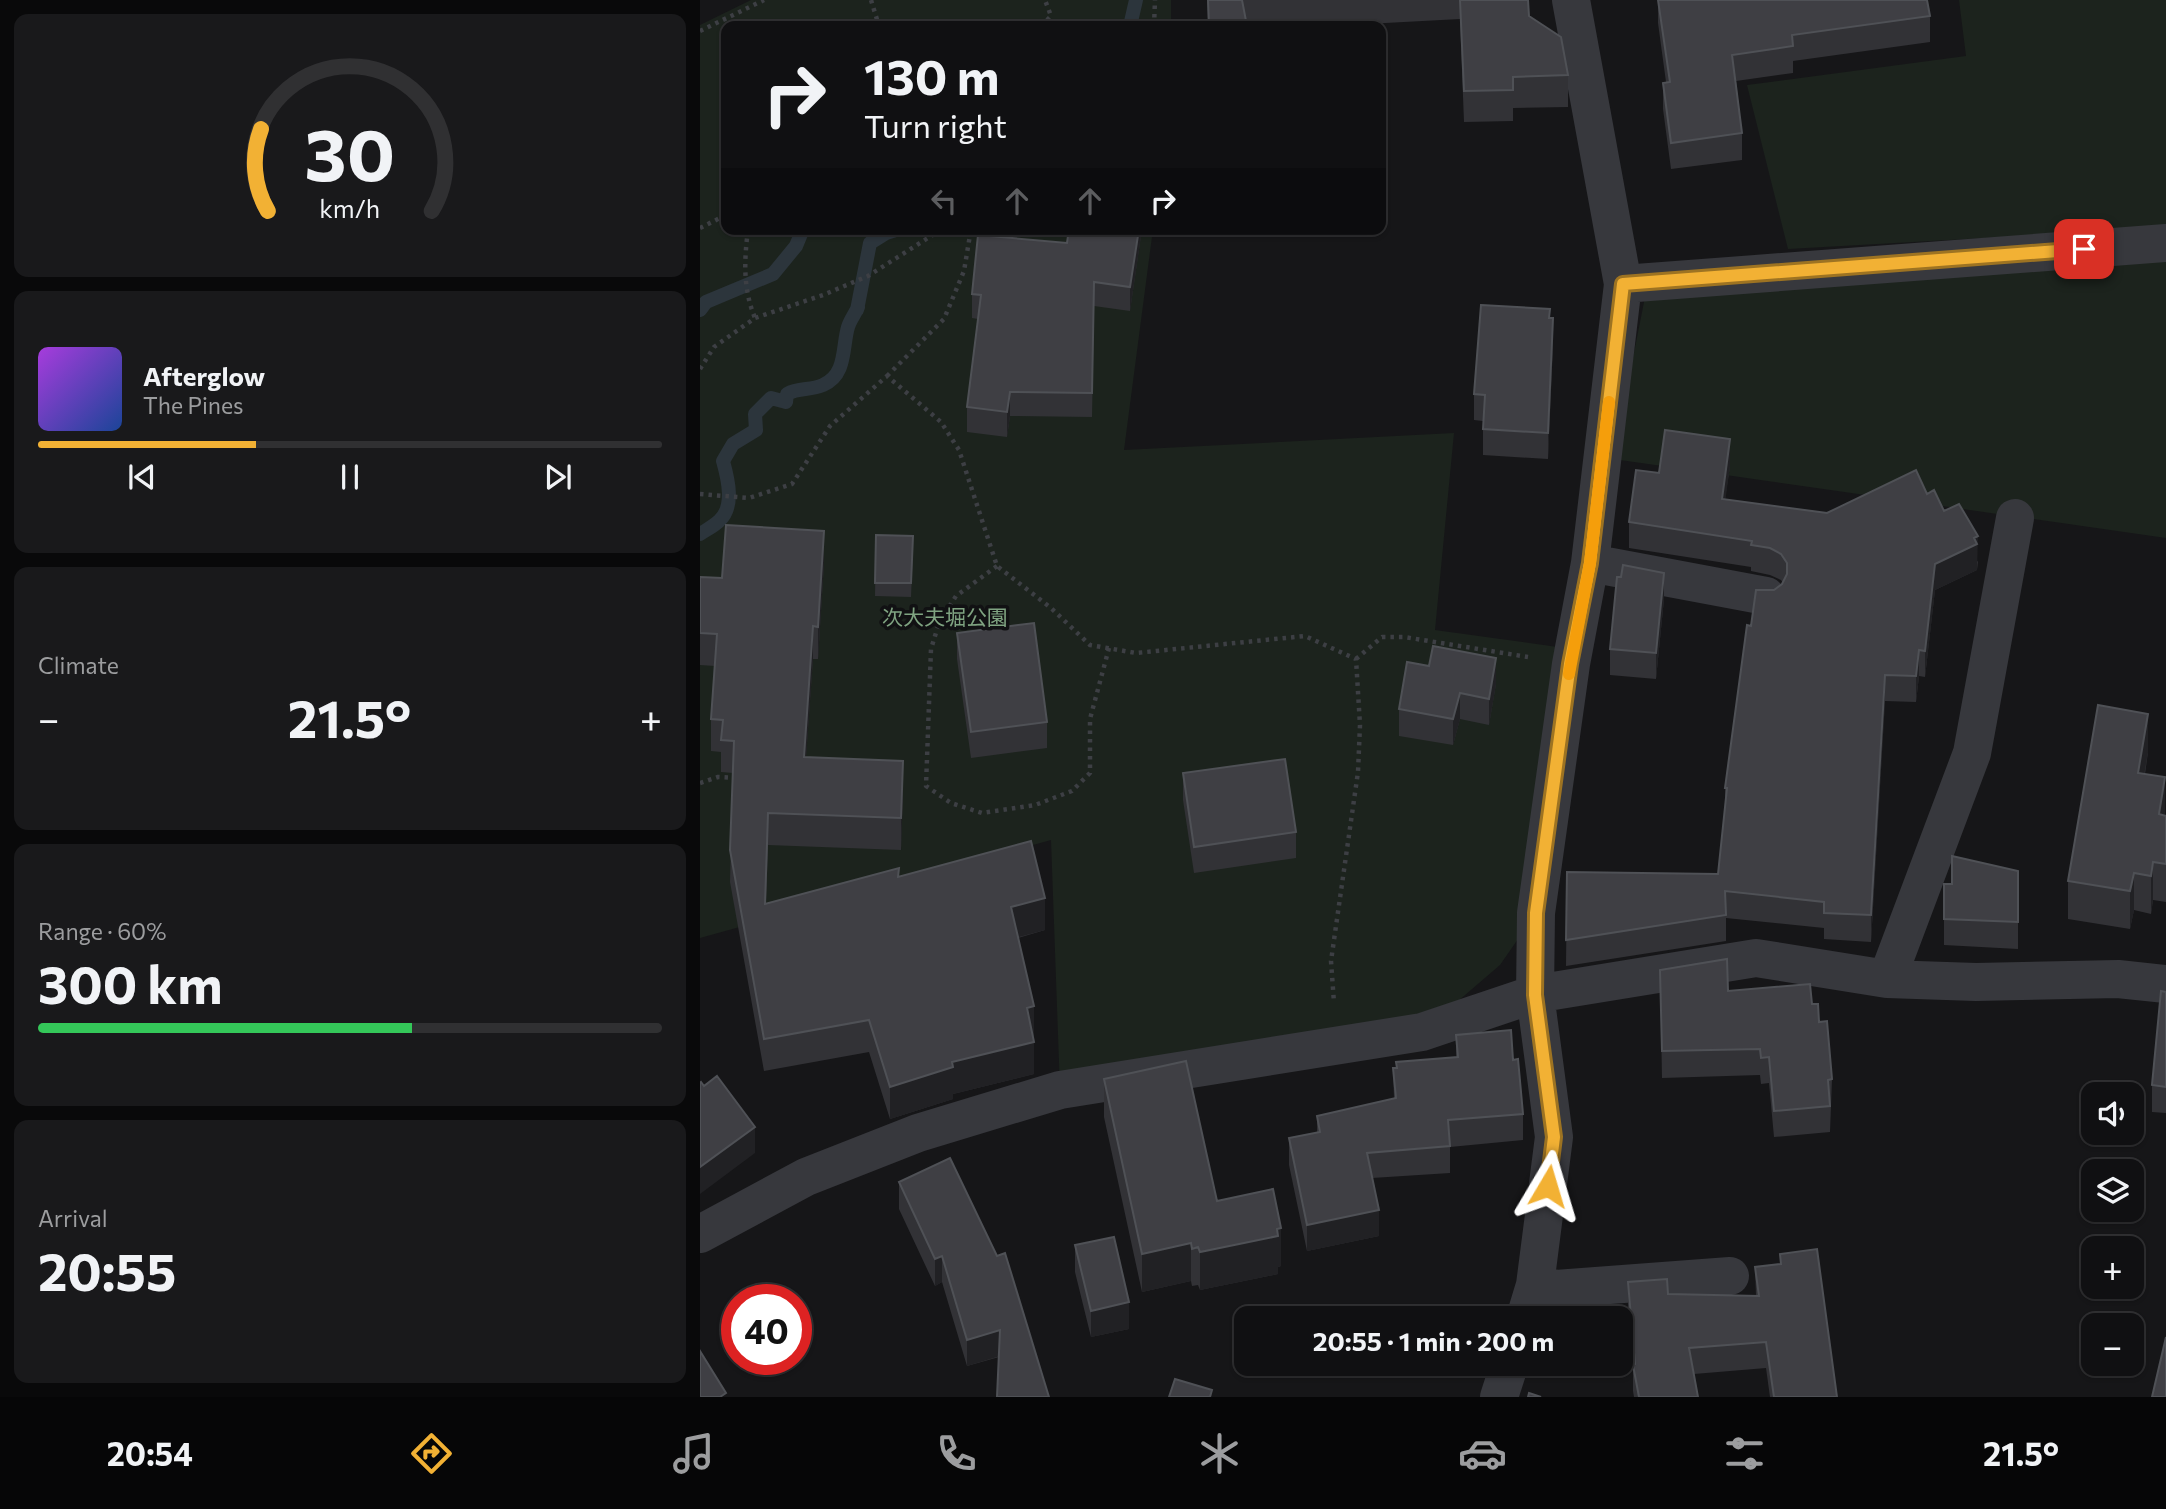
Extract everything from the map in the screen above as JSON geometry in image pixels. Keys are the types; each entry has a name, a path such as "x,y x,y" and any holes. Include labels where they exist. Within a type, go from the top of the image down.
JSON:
{"street":[{"path":"1530,1302 1554,1137 1535,995 1536,913 1570,664 1590,563 1623,284 1571,0"},
{"path":"1623,284 2166,243"},
{"path":"1887,979 1972,753 2015,518"},
{"path":"1590,563 1766,596"},
{"path":"700,1234 806,1177 918,1133 1060,1090 1422,1032 1535,995 1756,958 1887,979 1976,982 2118,979 2166,984"},
{"path":"1530,1302 1556,1289 1730,1276"},
{"path":"1499,1397 1506,1376"}],"path":[{"path":"700,31 764,0"},
{"path":"871,0 877,21"},
{"path":"1045,0 1051,16 1046,21"},
{"path":"1154,21 1155,0"},
{"path":"700,228 721,218"},
{"path":"747,235 744,262 749,302 755,317"},
{"path":"700,369 714,347 755,317 823,295 869,276 933,235"},
{"path":"700,494 749,498 792,484 830,426 887,376 944,319 964,271 970,235"},
{"path":"887,376 941,422 959,450 997,566 1051,608 1090,645 1136,653 1305,636 1356,659"},
{"path":"997,566 956,596 939,623 931,649 926,786 951,803 982,813 1035,805 1072,791 1090,774 1090,719 1109,648"},
{"path":"1356,659 1382,637 1404,637 1570,664"},
{"path":"1338,1045 1331,961 1357,772 1360,725 1356,659"},
{"path":"700,783 718,778 745,778"}],"green space":[{"name":"次大夫堀公園","path":"751,0 1171,0 1171,21 721,21 721,235 1152,235 1124,450 1454,433 1435,630 1572,649 1536,913 1500,965 1422,1032 1060,1090 1051,840 700,938 700,25"},
{"path":"1959,0 2166,0 2166,228 1788,249 1747,85 1966,56"},
{"path":"2166,256 2166,538 1613,459 1646,292"}],"building":[{"path":"1208,0 1242,0 1246,21 1209,21"},
{"path":"1460,0 1528,0 1529,16 1561,37 1568,75 1513,77 1513,90 1464,91"},
{"path":"1658,0 1927,0 1930,16 1792,35 1793,46 1732,55 1742,133 1671,143 1663,83 1670,82"},
{"path":"978,235 1067,243 1068,235 1138,235 1130,287 1094,282 1092,393 1010,392 1007,412 967,407 981,295 972,294"},
{"path":"1481,305 1550,309 1549,318 1553,318 1548,433 1483,429 1485,395 1474,394"},
{"path":"1665,430 1730,439 1722,499 1827,513 1916,470 1927,494 1934,490 1944,511 1959,504 1978,536 1974,538 1977,544 1935,564 1925,651 1919,650 1916,676 1885,675 1871,915 1824,913 1824,902 1725,891 1726,915 1566,940 1567,872 1718,874 1725,788 1747,625 1751,626 1756,590 1774,590 1782,584 1787,574 1787,563 1781,554 1770,548 1751,545 1752,541 1629,522 1636,470 1659,473"},
{"path":"726,525 824,531 818,627 813,626 804,757 903,761 901,818 768,813 765,904 899,868 898,877 1031,841 1045,898 1011,907 1034,1006 1027,1008 1034,1042 952,1062 953,1067 890,1087 869,1020 764,1039 730,850 734,741 721,740 723,720 711,719 717,634 700,633 700,577 722,578"},
{"path":"876,535 913,536 911,583 875,583"},
{"path":"1623,565 1664,573 1656,653 1610,649 1617,577 1621,577"},
{"path":"1034,623 1047,722 971,732 957,633"},
{"path":"1433,646 1496,658 1489,699 1460,693 1453,719 1399,709 1407,662 1429,666"},
{"path":"2098,705 2148,714 2138,773 2165,777 2159,814 2166,816 2166,864 2153,862 2151,876 2134,873 2130,891 2068,881"},
{"path":"1285,759 1296,832 1194,847 1183,773"},
{"path":"1952,856 2018,871 2018,922 1944,919 1944,884 1952,884"},
{"path":"1727,959 1728,991 1810,984 1812,1004 1818,1004 1819,1022 1827,1021 1832,1079 1828,1080 1830,1106 1774,1111 1769,1057 1761,1058 1760,1049 1662,1051 1660,970"},
{"path":"2161,991 2166,992 2166,1087 2152,1085"},
{"path":"1511,1030 1513,1060 1518,1059 1523,1114 1448,1120 1450,1146 1367,1153 1379,1210 1307,1225 1289,1138 1320,1132 1317,1116 1396,1098 1393,1068 1397,1068 1396,1062 1458,1057 1456,1035"},
{"path":"1186,1061 1217,1201 1273,1189 1281,1228 1277,1229 1278,1236 1200,1252 1198,1247 1192,1249 1191,1243 1142,1254 1104,1079"},
{"path":"717,1076 755,1127 700,1167 700,1083 704,1086"},
{"path":"950,1158 997,1256 1005,1253 1049,1397 997,1397 1000,1330 967,1340 942,1256 935,1259 899,1182"},
{"path":"1114,1237 1129,1302 1091,1311 1075,1245"},
{"path":"1817,1249 1837,1397 1774,1397 1766,1342 1689,1348 1698,1397 1639,1397 1633,1365 1633,1306 1630,1306 1628,1282 1667,1279 1668,1294 1759,1296 1755,1267 1781,1264 1780,1254"},
{"path":"2166,1337 2166,1397 2152,1397"},
{"path":"700,1351 726,1393 720,1397 700,1397"},
{"path":"1175,1379 1212,1390 1210,1397 1169,1397"}],"waterway":[{"path":"1131,21 1136,0"},
{"path":"700,310 706,302 773,274 796,246 801,235"},
{"path":"857,310 870,243 883,235"},
{"path":"700,534 719,521 727,508 729,492 723,461 733,444 756,430 755,414 771,398 786,402 787,394 823,385 836,375 840,368 848,327 858,307"}],"slow traffic":[{"path":"1569,674 1590,563 1609,402"}],"route":[{"path":"1548,1186 1554,1137 1535,995 1536,913 1570,664 1590,563 1623,284 2084,249"}]}
